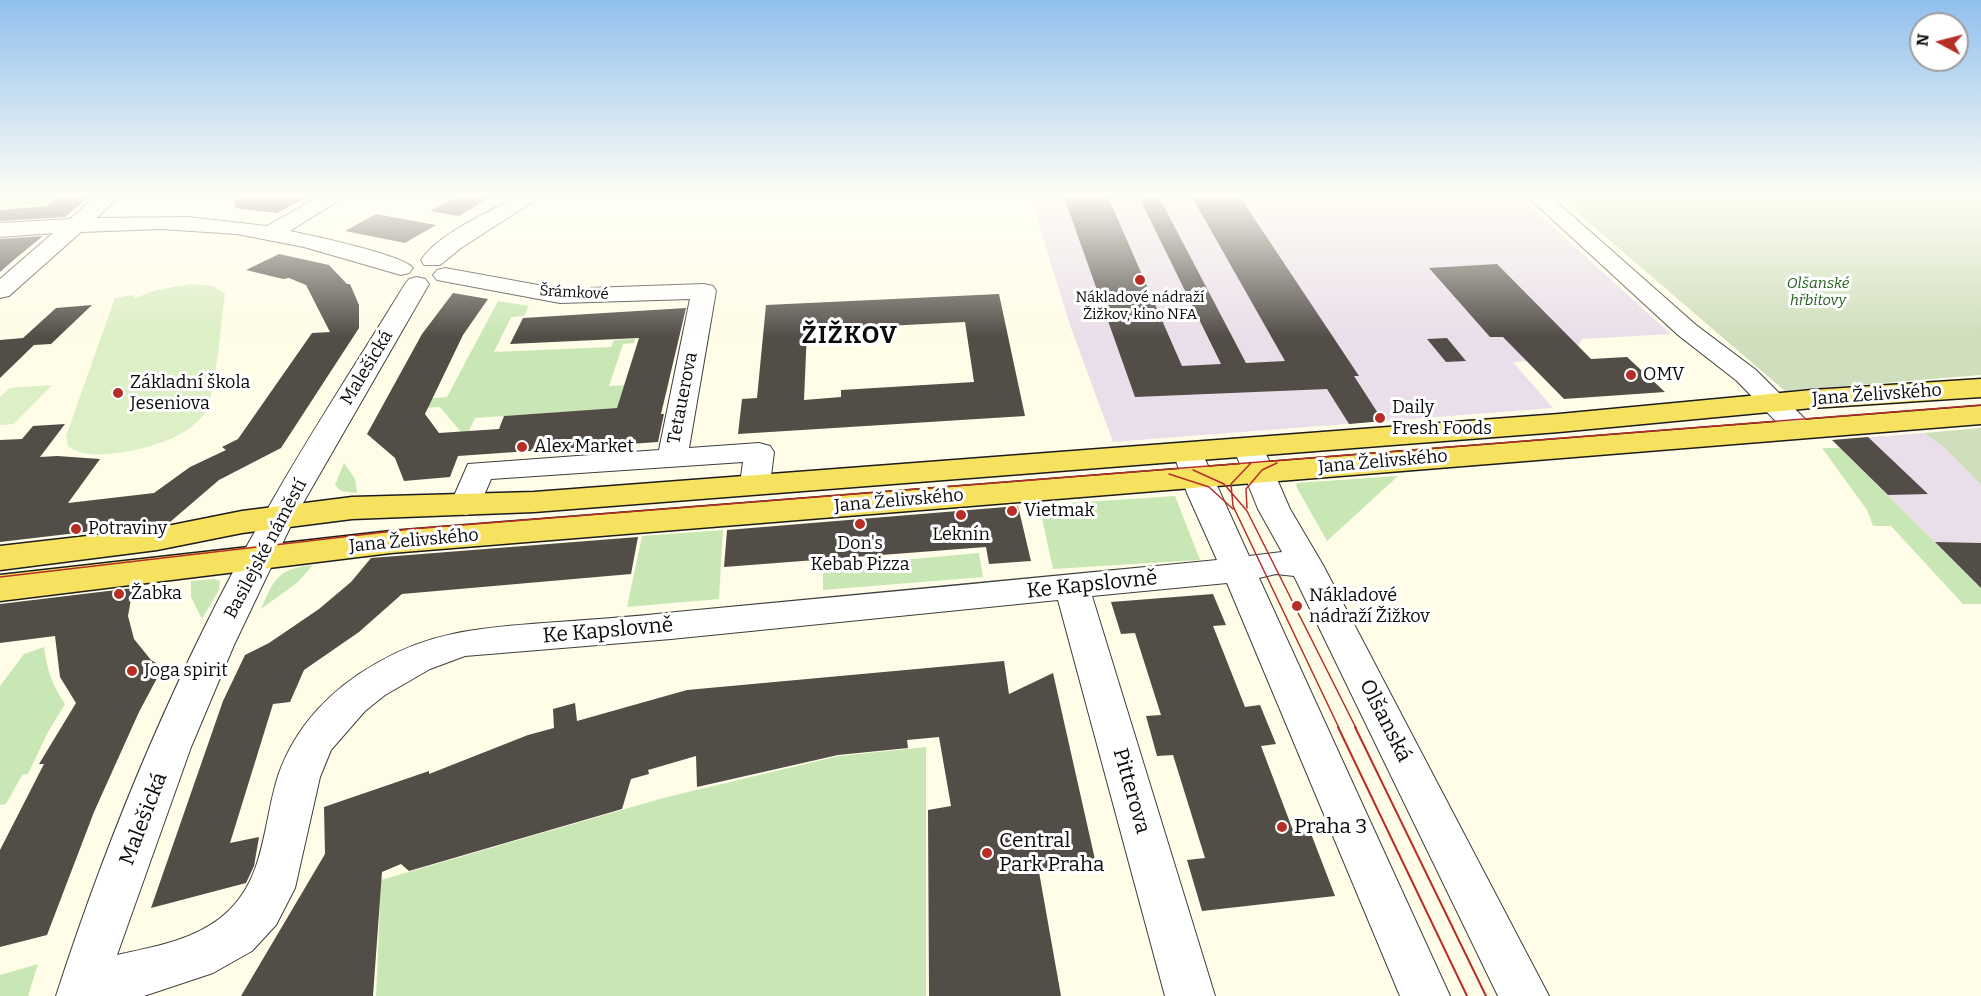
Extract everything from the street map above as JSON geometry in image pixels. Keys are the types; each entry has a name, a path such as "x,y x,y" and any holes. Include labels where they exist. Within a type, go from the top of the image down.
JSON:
{"main road":[{"name":"Jana Želivského","path":"1254,459 1773,403 1981,388"},
{"name":"Jana Želivského","path":"0,588 403,541 1192,464 1799,429 1981,415"},
{"name":"Jana Želivského","path":"0,558 157,539 279,517 361,507 534,502 756,484 1192,464"}],"street":[{"path":"0,291 54,243"},
{"path":"300,243 409,276 438,268 453,243"},
{"path":"1590,243 1687,330 1722,355 1759,387 1773,403"},
{"name":"Šrámkové","path":"438,268 560,296 704,291"},
{"name":"Malešická","path":"317,453 409,276"},
{"name":"Tetauerova","path":"704,291 672,458 759,452 756,484"},
{"name":"Jana Želivského","path":"1773,403 1799,429"},
{"name":"Basilejské náměstí","path":"216,645 279,517 317,453"},
{"path":"466,505 479,471 672,458"},
{"name":"Olšanská","path":"1254,459 1271,504 1306,565 1524,996"},
{"path":"1192,464 1425,996"},
{"name":"Ke Kapslovně","path":"83,991 193,957 234,936 252,921 267,902 274,884 297,784 313,746 327,725 359,694 392,670 428,653 465,643 1238,570 1276,564 1306,565"},
{"name":"Pitterova","path":"1072,586 1190,996"},
{"name":"Malešická","path":"83,991 105,919 171,747 216,645"}],"shaded area":[{"path":"1045,243 1571,243 1671,334 1582,339 1573,358 1513,362 1553,408 1113,442 1071,328"},
{"path":"1924,433 1944,447 1981,485 1981,588 1832,440"}],"green space":[{"name":"Olšanské hřbitovy","path":"1613,243 1981,243 1981,375 1785,391"},
{"path":"192,284 213,286 225,294 215,373 206,411 182,433 140,449 98,455 82,453 68,446 66,436 115,298 134,295 133,299 156,290"},
{"path":"498,301 529,306 524,316 511,317 494,352 611,347 614,340 635,339 634,343 623,344 609,386 669,383 663,405 475,418 469,431 461,432 440,407 406,409 411,400 447,397"},
{"path":"52,385 14,424 0,425 0,397 10,388"},
{"path":"1981,428 1981,485 1944,447 1924,433"},
{"path":"1822,448 1840,448 1981,588 1981,604 1963,604 1891,526 1873,526 1867,510"},
{"path":"344,463 355,479 357,493 341,491 335,485"},
{"path":"1398,476 1327,541 1296,486 1297,483"},
{"path":"1175,496 1200,560 1053,569 1039,505"},
{"path":"723,530 719,599 627,607 642,536"},
{"path":"979,553 983,577 823,590 823,567"},
{"path":"313,565 298,582 261,609 279,577 292,569"},
{"path":"214,579 220,581 219,590 202,619 191,597 191,581"},
{"path":"44,647 51,677 65,704 48,732 28,774 22,775 6,804 0,805 0,686 24,654"},
{"path":"926,747 926,996 376,996 381,880 663,798 839,756"},
{"path":"38,964 28,996 0,996 0,975"}],"building":[{"path":"0,243 34,243 16,258 0,272"},
{"path":"1081,243 1128,243 1182,366 1221,364 1162,243 1183,243 1246,363 1285,361 1218,243 1271,243 1359,376 1354,376 1383,421 1349,424 1327,389 1135,397"},
{"path":"279,254 329,265 347,284 350,284 359,305 359,328 281,448 219,480 170,522 0,542 0,440 22,439 33,426 65,424 40,457 100,459 68,503 154,493 190,467 226,450 222,447 238,439 312,333 330,332 306,285 289,278 283,279 246,270"},
{"path":"1497,264 1591,359 1627,357 1665,392 1564,399 1503,337 1490,337 1429,268"},
{"path":"453,293 488,299 463,335 425,414 439,433 499,429 504,416 617,408 639,338 510,344 523,318 686,308 661,414 664,414 658,442 458,456 450,477 404,481 395,458 367,434 422,334"},
{"path":"999,294 1025,416 738,434 742,399 757,398 766,305","holes":["965,322 974,382 841,390 841,397 804,400 807,330"]},
{"path":"92,305 51,344 34,345 0,378 0,340 23,338 56,308"},
{"path":"1447,338 1466,361 1446,362 1427,339"},
{"path":"1868,437 1928,494 1888,495 1832,440"},
{"path":"1018,506 1031,561 989,564 986,547 724,567 727,530"},
{"path":"638,537 631,574 402,594 359,632 304,670 290,702 273,704 230,843 259,837 254,866 246,883 151,908 223,701 245,655 269,643 319,609 351,582 371,558"},
{"path":"1935,542 1981,543 1981,588"},
{"path":"133,588 128,616 134,639 151,660 163,667 139,712 94,812 47,935 0,947 0,850 44,764 39,764 76,703 60,677 55,636 0,643 0,604"},
{"path":"1213,594 1226,625 1213,626 1245,707 1260,705 1276,744 1261,746 1294,833 1310,831 1335,896 1202,911 1187,860 1205,858 1173,755 1157,756 1146,716 1161,715 1135,633 1121,634 1111,602"},
{"path":"1004,661 1009,694 1053,673 1096,864 1039,872 1061,996 929,996 928,810 951,806 939,737 907,740 908,748 838,755 697,787 696,756 648,770 649,774 631,779 622,809 409,871 401,864 382,872 373,996 241,996 325,854 324,807 429,771 429,774 528,735 554,728 553,709 575,703 577,721 687,690"}],"tram line":[{"path":"0,577 411,529 1981,405"},
{"path":"1232,493 1231,484 1251,463"},
{"path":"1247,508 1246,489 1262,470 1277,463"},
{"path":"1193,470 1224,484 1232,493"},
{"path":"1169,474 1209,487 1233,509"},
{"path":"1232,493 1247,511 1356,728"},
{"path":"1232,493 1233,506 1339,728"},
{"path":"1338,727 1467,996"},
{"path":"1355,727 1486,996"}],"place":[{"name":"Nákladové nádraží Žižkov, kino NFA","path":"1140,280"},
{"name":"OMV","path":"1631,375"},
{"name":"Základní škola Jeseniova","path":"118,393"},
{"name":"Daily Fresh Foods","path":"1380,418"},
{"name":"Alex Market","path":"522,447"},
{"name":"Vietmak","path":"1012,511"},
{"name":"Leknín","path":"961,515"},
{"name":"Don's Kebab Pizza","path":"860,524"},
{"name":"Potraviny","path":"76,529"},
{"name":"Žabka","path":"119,594"},
{"name":"Nákladové nádraží Žižkov","path":"1297,606"},
{"name":"Joga spirit","path":"132,671"},
{"name":"Praha 3","path":"1282,827"},
{"name":"Central Park Praha","path":"987,853"}],"district":[{"name":"ŽIŽKOV","path":"850,336"}]}
